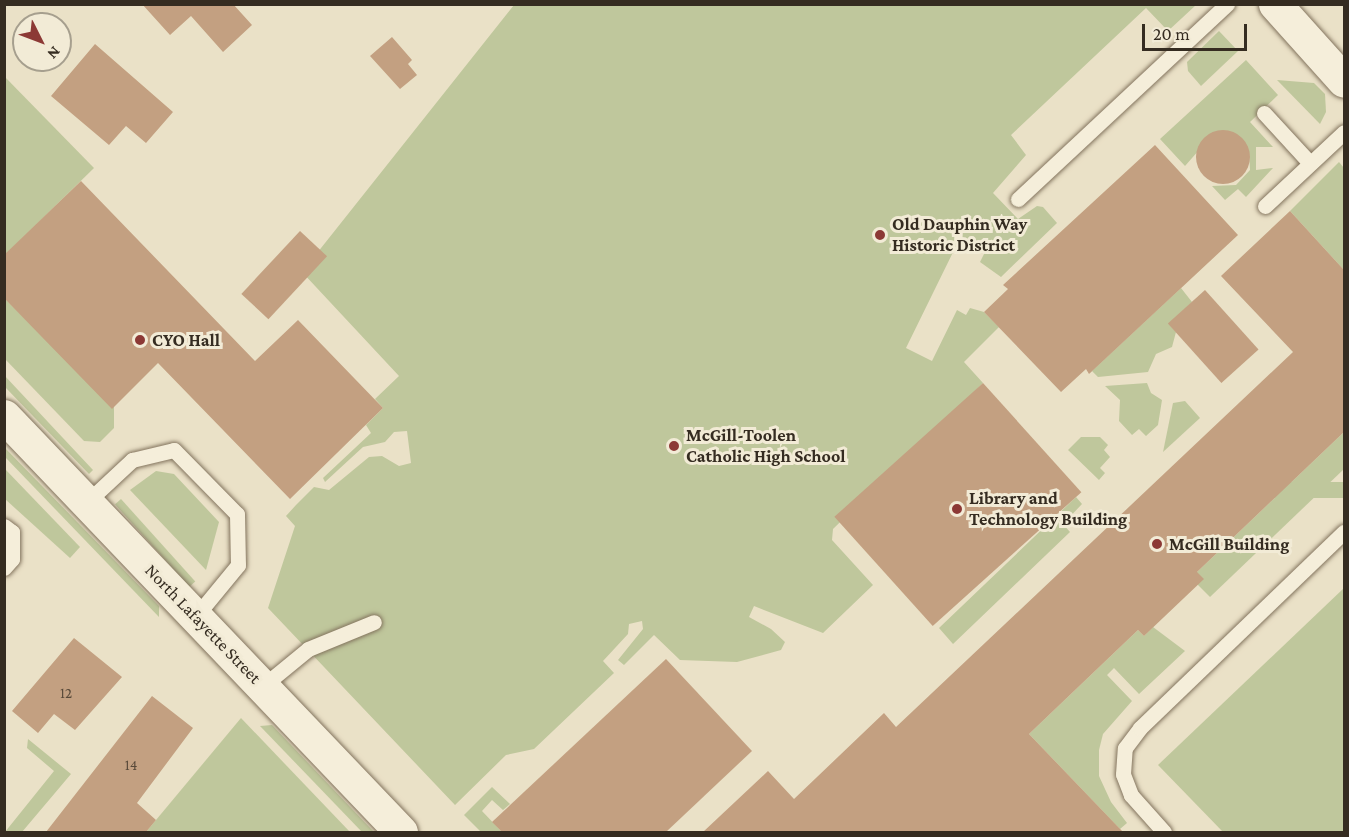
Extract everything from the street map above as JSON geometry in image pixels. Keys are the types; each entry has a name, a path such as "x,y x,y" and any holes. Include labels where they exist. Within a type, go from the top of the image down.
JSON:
{"street":[{"path":"1275,4 1344,81"},
{"name":"North Lafayette Street","path":"4,416 401,832"}],"lane":[{"path":"1018,199 1227,4"},
{"path":"1264,113 1310,163"},
{"path":"1265,206 1344,132"},
{"path":"87,502 132,460 174,450 237,514 238,565 196,616"},
{"path":"4,526 12,532 12,559 4,568"},
{"path":"1164,832 1131,795 1123,774 1125,748 1140,728 1344,532"},
{"path":"263,686 308,649 374,622"}],"green space":[{"path":"514,5 1196,5 1168,31 1146,8 1011,135 1026,155 993,193 1018,219 1037,206 1043,207 1057,223 1001,277 980,262 985,252 959,240 906,348 932,361 957,310 966,315 970,308 984,312 999,327 964,362 983,383 833,529 832,540 873,585 823,633 754,606 749,617 771,629 785,642 781,650 737,662 680,660 654,635 624,665 618,660 643,629 642,621 629,624 628,634 603,661 614,673 534,749 506,755 455,805 268,608 295,526 286,516 296,505 314,487 329,490 369,457 382,456 399,466 411,463 407,431 394,432 385,442 363,447 325,482 323,478 371,433 366,425 383,408 375,399 399,376 302,272"},
{"path":"1219,31 1238,51 1201,86 1188,71 1187,62"},
{"path":"1246,60 1278,95 1250,122 1273,147 1256,147 1256,170 1273,168 1246,197 1238,189 1225,200 1212,186 1236,185 1250,170 1249,151 1234,134 1214,133 1185,166 1160,139"},
{"path":"4,76 94,168 5,255 4,255"},
{"path":"1277,80 1314,83 1325,94 1326,112 1320,124"},
{"path":"1339,162 1344,168 1344,270 1290,211"},
{"path":"1181,288 1192,302 1169,324 1176,332 1172,347 1156,354 1148,372 1098,377 1092,371"},
{"path":"4,298 114,406 114,428 100,442 84,441 5,359"},
{"path":"4,375 93,470 89,474 5,387"},
{"path":"1147,383 1151,393 1162,400 1158,425 1146,436 1139,429 1132,435 1119,421 1120,400 1105,386"},
{"path":"1185,401 1200,418 1163,452 1173,403"},
{"path":"1344,432 1344,469 1210,597 1197,584 1197,572"},
{"path":"1081,437 1100,437 1108,445 1104,450 1110,457 1100,468 1105,473 1099,480 1068,450"},
{"path":"5,448 159,606 159,617 5,457"},
{"path":"5,469 80,547 70,558 5,499"},
{"path":"156,471 174,474 219,522 206,570 130,490"},
{"path":"1160,482 1344,482 1344,498 1160,498"},
{"path":"1076,497 1082,504 1063,524 1070,532 953,644 939,628"},
{"path":"121,499 195,581 189,587 115,504"},
{"path":"1344,588 1344,832 1223,832 1158,765"},
{"path":"1153,627 1185,651 1139,694 1114,668 1107,675 1132,701 1103,734 1099,750 1099,776 1111,802 1127,823 1120,829 1029,734 1138,630 1144,636"},
{"path":"241,718 350,832 146,832"},
{"path":"272,725 374,832 362,832 260,726"},
{"path":"28,739 71,774 22,832 5,832 54,771 27,748"},
{"path":"492,787 510,804 503,810 492,800 482,811 502,832 481,832 464,815"}],"building":[{"path":"142,4 233,4 252,25 223,52 191,16 170,35"},
{"path":"392,37 412,60 408,64 417,75 400,89 370,56"},
{"path":"95,44 173,112 146,143 126,126 109,145 51,96"},
{"path":"1218,130 1228,130 1242,138 1248,147 1250,157 1248,167 1242,176 1228,184 1218,184 1201,172 1196,162 1196,152 1208,135"},
{"path":"1155,145 1238,235 1089,374 1086,369 1061,392 984,312 1008,289 1003,285"},
{"name":"CYO Hall","path":"81,181 255,361 298,320 383,408 290,499 158,363 112,409 4,298 4,255"},
{"name":"McGill Building","path":"1290,211 1344,270 1344,432 1197,572 1204,579 1144,636 1138,630 1029,734 1123,832 703,832 768,771 794,799 884,713 896,727 1293,352 1221,276"},
{"path":"300,231 327,256 268,319 241,294"},
{"path":"1205,290 1259,349 1221,383 1168,323"},
{"name":"Library and Technology Building","path":"983,383 1081,492 933,626 834,517"},
{"path":"74,638 122,677 75,730 54,714 38,733 12,711"},
{"path":"666,659 752,751 666,832 502,832 492,822"},
{"path":"152,696 193,728 137,803 156,820 146,832 46,832"}],"place":[{"name":"Old Dauphin Way Historic District","path":"880,235"},
{"name":"CYO Hall","path":"140,340"},
{"name":"McGill-Toolen Catholic High School","path":"674,446"},
{"name":"Library and Technology Building","path":"957,509"},
{"name":"McGill Building","path":"1157,544"}]}
